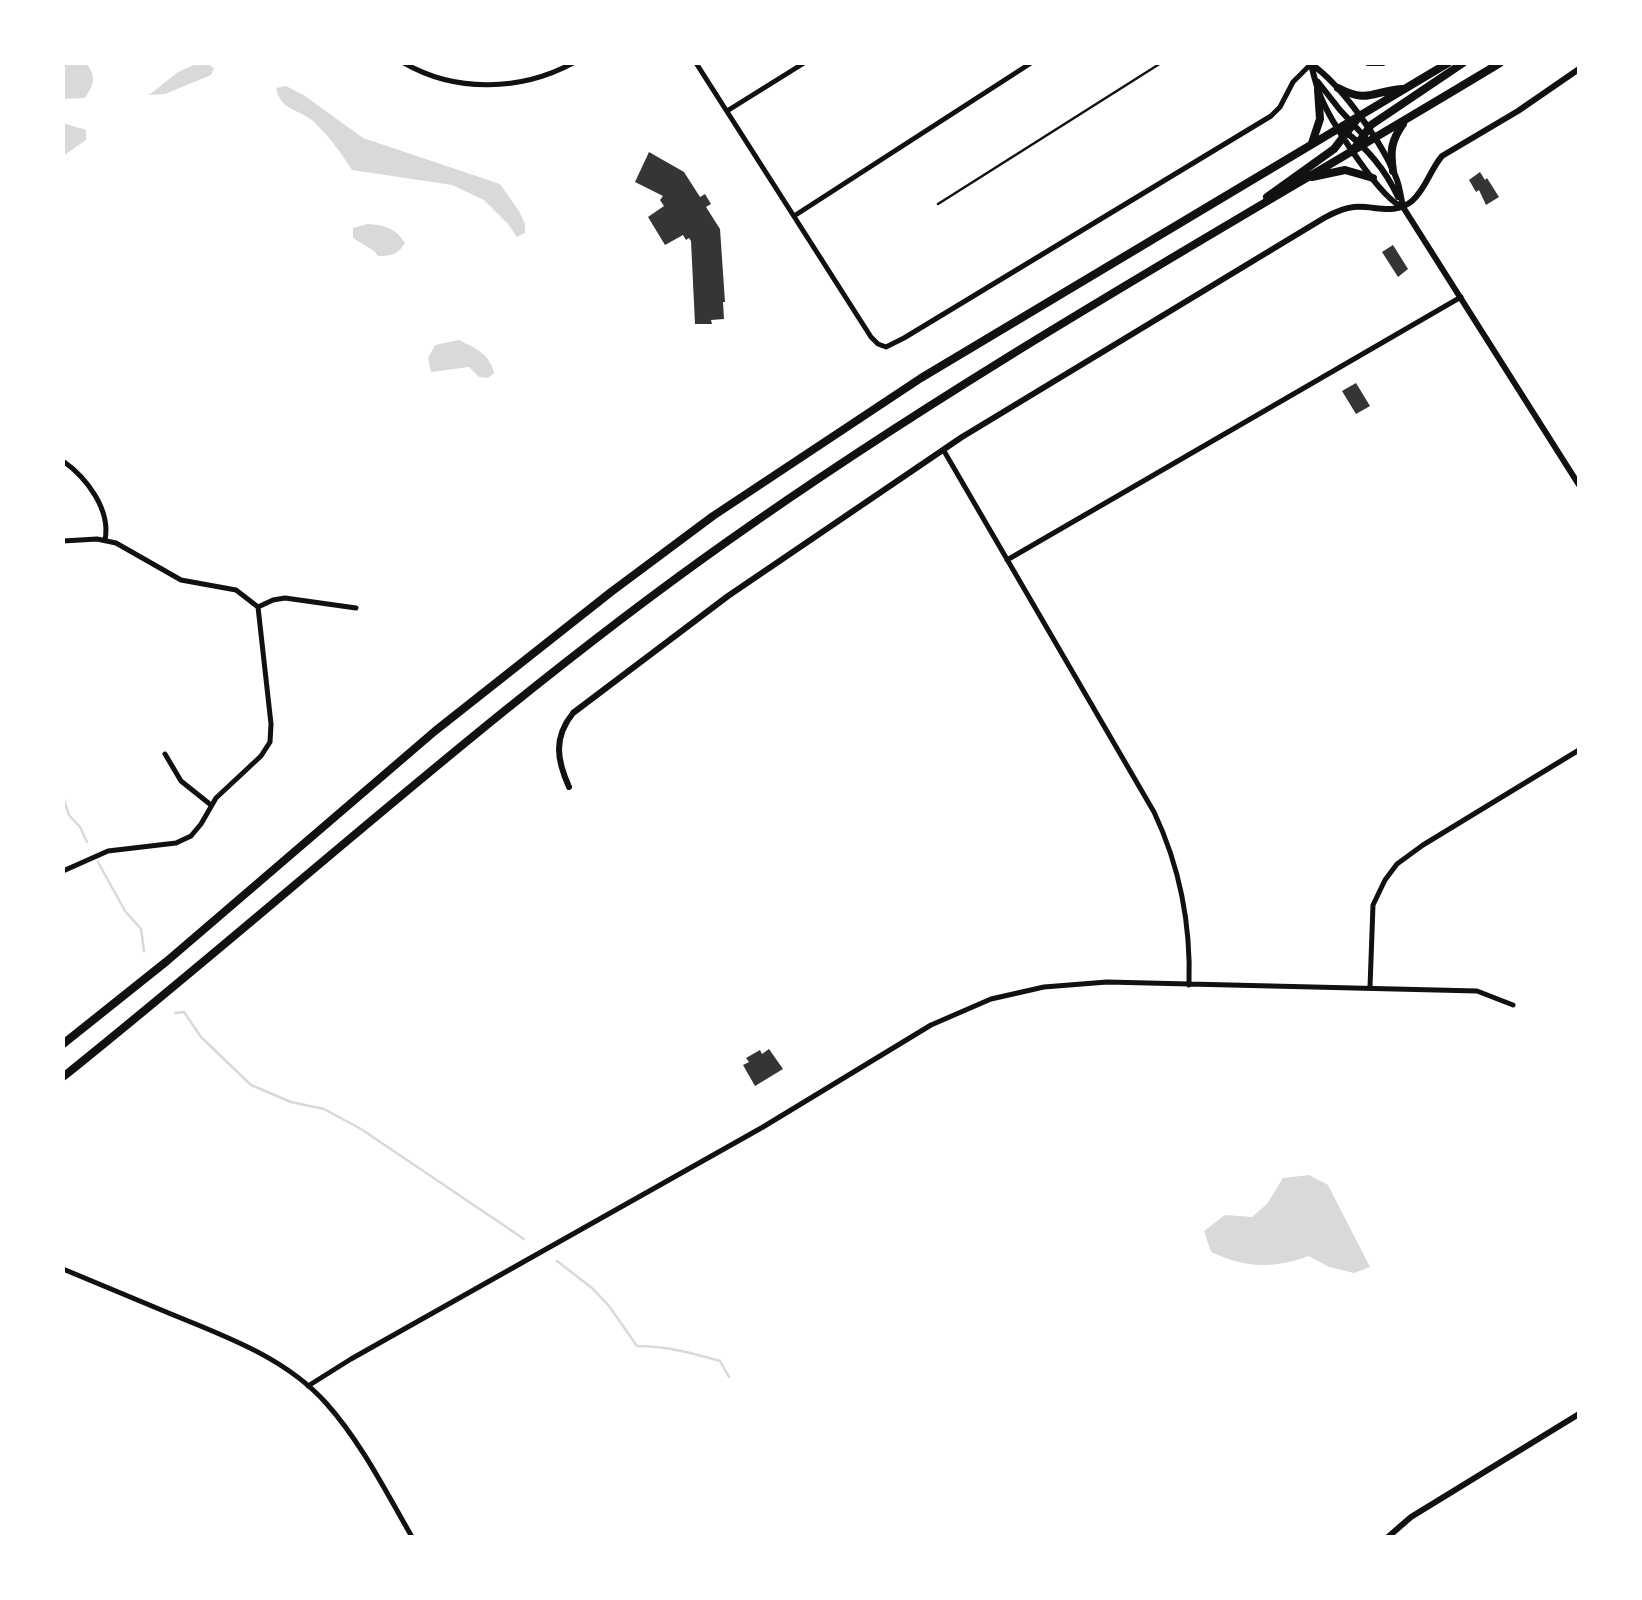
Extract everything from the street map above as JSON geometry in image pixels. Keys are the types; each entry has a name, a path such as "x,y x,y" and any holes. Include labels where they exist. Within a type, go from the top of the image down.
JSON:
{"main road":[{"path":"63,1044 167,961 435,731 683,538 904,388 1448,63"},
{"path":"63,1077 535,685 722,545 887,432 1309,177 1360,141 1392,109 1463,63"},
{"path":"1360,141 1374,139 1500,63"},
{"path":"1338,88 1360,97 1405,89"},
{"path":"1312,143 1320,119 1318,90"},
{"path":"1393,171 1391,145 1405,121"},
{"path":"1234,222 1334,149 1346,136 1351,123"},
{"path":"1309,177 1321,177 1345,170 1373,178"}],"street":[{"path":"404,63 435,78 476,85 552,74 573,63"},
{"path":"696,63 870,337 883,346 889,346 904,338 1271,117 1280,107 1293,82 1312,63"},
{"path":"727,111 804,63"},
{"path":"794,216 1031,63"},
{"path":"1312,63 1338,88 1359,116 1360,141 1386,175 1403,207 1579,485"},
{"path":"1312,63 1318,90 1338,128 1346,136 1360,141 1374,139 1393,171 1403,207"},
{"path":"1312,63 1321,87 1351,123 1373,178 1391,200 1403,207"},
{"path":"1368,63 1383,63"},
{"path":"569,787 559,763 558,744 561,732 573,713 632,666 764,570 962,437 1333,213 1352,207 1403,207 1419,193 1432,167 1442,156 1537,99 1579,69"},
{"path":"1007,560 1461,296"},
{"path":"944,451 1154,812 1166,838 1182,892 1187,921 1189,985"},
{"path":"63,461 78,472 103,511 106,522 104,540"},
{"path":"63,541 104,540 133,551 181,580 236,590 258,607 271,724 267,747 253,765 211,806 197,830 184,840 108,851 63,871"},
{"path":"258,607 285,598 356,608"},
{"path":"1370,987 1373,905 1385,880 1397,864 1423,845 1579,750"},
{"path":"165,754 180,781 211,806"},
{"path":"308,1386 373,1346 763,1127 943,1019 991,999 1044,987 1107,982 1477,991 1513,1004"},
{"path":"63,1269 252,1350 272,1360 308,1386 341,1422 412,1537"},
{"path":"1388,1537 1411,1517 1579,1414"}],"lane":[{"path":"938,204 1161,63"}],"shaded area":[{"path":"63,63 86,63 92,72 93,80 85,98 63,99"},
{"path":"198,63 206,63 214,68 211,75 165,94 149,95 178,72"},
{"path":"286,86 305,96 363,138 500,184 519,211 525,224 525,233 517,237 484,200 452,185 352,170 314,122 286,106 278,96 276,88"},
{"path":"63,123 86,130 86,140 63,156"},
{"path":"367,224 389,228 405,243 394,254 378,256 353,238 353,228"},
{"path":"459,340 485,356 494,373 488,378 479,377 469,367 431,372 428,358 435,345"},
{"path":"1309,1175 1328,1185 1370,1267 1354,1273 1329,1267 1309,1256 1271,1265 1248,1264 1211,1252 1204,1231 1225,1215 1252,1217 1267,1204 1283,1178"}],"building":[{"path":"649,152 684,172 700,197 705,194 711,204 706,207 720,229 725,302 724,319 711,320 712,324 695,324 691,241 689,238 686,240 683,235 665,245 648,217 664,206 660,200 663,196 635,182"},
{"path":"1480,172 1499,197 1486,205 1479,190 1476,192 1469,180"},
{"path":"1393,245 1408,269 1398,277 1382,252"},
{"path":"1356,383 1370,406 1356,414 1342,391"},
{"path":"769,1049 783,1069 755,1086 743,1065 749,1062 746,1058 760,1050 762,1054"}],"waterway":[{"path":"63,797 69,815 80,827 87,842"},
{"path":"98,862 125,911 141,929 144,951"},
{"path":"175,1013 184,1012 201,1037 251,1085 291,1102 324,1109 361,1129 524,1239"},
{"path":"557,1261 592,1288 609,1306 637,1346 669,1349 720,1361 729,1377"}]}
